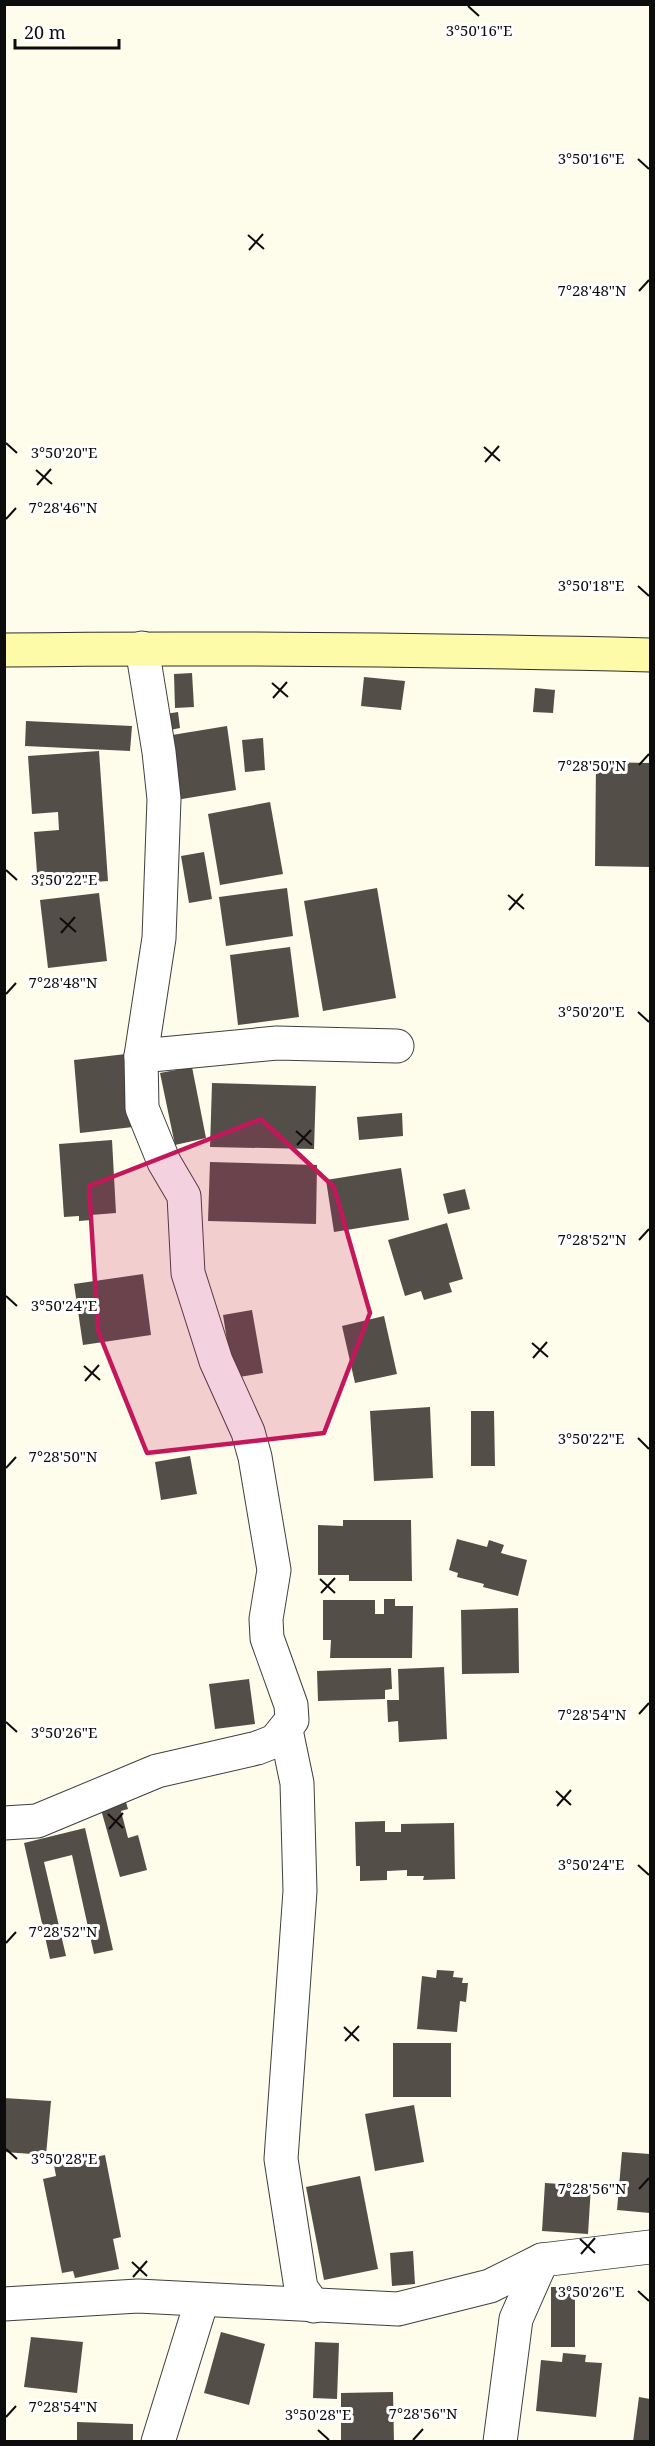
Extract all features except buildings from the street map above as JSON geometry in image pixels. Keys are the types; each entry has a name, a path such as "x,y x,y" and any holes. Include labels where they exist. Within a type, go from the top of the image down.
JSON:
{"main road":[{"path":"4,650 142,648 651,655"}],"street":[{"path":"4,1823 37,1821 157,1771 258,1748 275,1741 292,1720 291,1705 267,1638 266,1619 274,1570 255,1457 248,1432 216,1361 188,1273 184,1196 164,1162 142,1108 141,1056 159,938 164,799 159,752 142,648"},
{"path":"141,1056 277,1043 397,1046"},
{"path":"286,1730 297,1783 300,1891 281,2159 301,2288 314,2306"},
{"path":"4,2304 138,2296 398,2309 490,2286 542,2260 651,2247"},
{"path":"500,2442 516,2319 542,2260"},
{"path":"158,2442 202,2300"}],"highlighted area":[{"path":"261,1119 334,1187 370,1313 324,1433 147,1453 98,1331 89,1186"}]}
